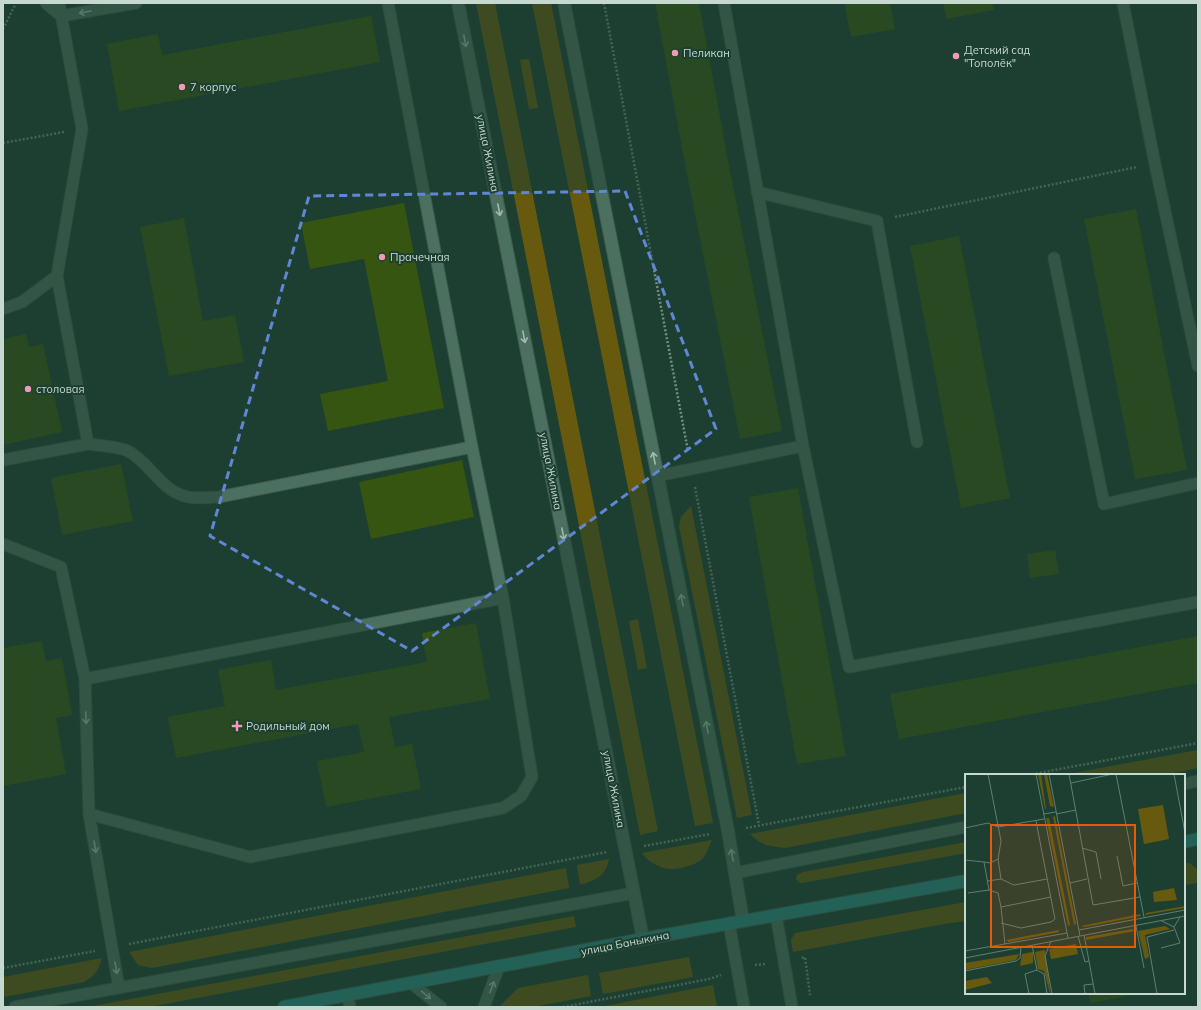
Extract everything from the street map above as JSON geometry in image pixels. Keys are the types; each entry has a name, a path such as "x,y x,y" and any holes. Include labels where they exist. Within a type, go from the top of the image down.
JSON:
{"main road":[{"name":"улица Жилина","path":"458,3 643,939"},
{"path":"564,3 728,831 743,921"},
{"path":"1185,842 1198,839"},
{"name":"улица Баныкина","path":"284,1007 348,1001 411,983 729,923 965,881"}],"lane":[{"path":"46,3 61,16"},
{"path":"59,3 82,129 57,276 88,444"},
{"path":"61,16 136,3"},
{"path":"89,814 250,857 503,808 521,796 532,777 503,598 472,447 388,3"},
{"path":"724,3 803,446 849,667 1198,602"},
{"path":"1124,3 1155,164 1198,366"},
{"path":"757,192 877,221 917,442"},
{"path":"1054,258 1104,504 1198,484"},
{"path":"3,309 22,302 57,276"},
{"path":"3,460 88,444 127,450 141,460 162,484 176,493 190,498 219,497 472,447"},
{"path":"657,476 803,446"},
{"path":"3,544 61,567 85,679 89,814 119,988"},
{"path":"85,679 503,598"},
{"path":"1185,784 1198,781"},
{"path":"735,872 965,827"},
{"path":"15,1007 634,893"},
{"path":"776,915 792,1007"},
{"path":"729,923 744,1007"},
{"path":"484,1007 499,966"},
{"path":"411,983 441,1007"}],"path":[{"path":"3,29 16,3"},
{"path":"604,3 759,825"},
{"path":"3,143 82,129"},
{"path":"877,221 1155,164"},
{"path":"1033,774 1198,743"},
{"path":"3,968 626,849 965,786"},
{"path":"563,1007 709,979 750,966 805,957 811,1000"}],"highlighted area":[{"path":"625,191 716,429 412,651 210,536 309,196"}],"shaded area":[{"path":"476,3 495,3 658,831 640,835"},
{"path":"532,3 551,3 713,823 695,826"},
{"path":"529,59 538,108 529,109 520,60"},
{"path":"691,506 752,815 737,818 679,526 681,517"},
{"path":"638,619 647,668 638,670 629,621"},
{"path":"1198,750 1198,768 1168,774 1068,774"},
{"path":"965,793 965,813 785,848 766,845 758,841 750,834"},
{"path":"712,840 701,860 694,864 677,869 658,866 652,863 642,853"},
{"path":"965,842 965,853 800,883 796,879 797,875 803,872"},
{"path":"609,859 608,865 603,873 595,879 580,885 577,865"},
{"path":"1185,862 1191,864 1198,870 1198,883 1185,885"},
{"path":"566,868 569,888 152,968 138,965 129,952"},
{"path":"965,902 965,921 793,952 791,940 795,933"},
{"path":"574,916 576,927 149,1007 88,1007"},
{"path":"689,957 693,977 603,994 599,973"},
{"path":"102,958 96,972 84,982 3,997 3,977"},
{"path":"588,975 591,996 533,1007 499,1007 518,988"},
{"path":"713,985 717,1007 600,1007"}],"building":[{"path":"655,3 699,3 729,166 782,431 740,439 687,174"},
{"path":"844,3 890,3 895,29 851,37"},
{"path":"943,3 992,3 994,10 946,19"},
{"name":"7 корпус","path":"371,16 380,62 119,111 107,44 158,34 162,55"},
{"path":"404,203 444,408 328,431 320,394 388,381 364,259 310,269 301,223"},
{"path":"1136,209 1187,470 1135,479 1084,219"},
{"path":"184,218 203,321 235,315 244,362 169,376 140,227"},
{"path":"959,236 1010,498 961,508 910,246"},
{"name":"столовая","path":"26,334 29,347 43,344 62,432 3,445 3,339"},
{"path":"462,460 474,517 371,539 359,482"},
{"path":"121,464 133,521 62,535 51,478"},
{"path":"798,488 846,756 797,764 749,497"},
{"path":"1055,550 1059,574 1030,578 1027,554"},
{"path":"476,623 490,699 389,717 395,747 412,744 421,789 326,807 317,761 364,752 358,724 176,758 168,717 225,706 218,670 271,660 276,690 427,662 422,633"},
{"path":"1198,636 1198,683 899,739 890,694"},
{"path":"42,641 46,661 62,658 72,715 56,718 66,774 3,786 3,648"},
{"path":"1088,994 1127,994 1128,996 1090,1003"}],"place":[{"name":"Пеликан","path":"675,53"},
{"name":"Детский сад \"Тополёк\"","path":"956,56"},
{"name":"7 корпус","path":"182,87"},
{"name":"Прачечная","path":"382,257"},
{"name":"столовая","path":"28,389"},
{"name":"Родильный дом","path":"237,726"}]}
